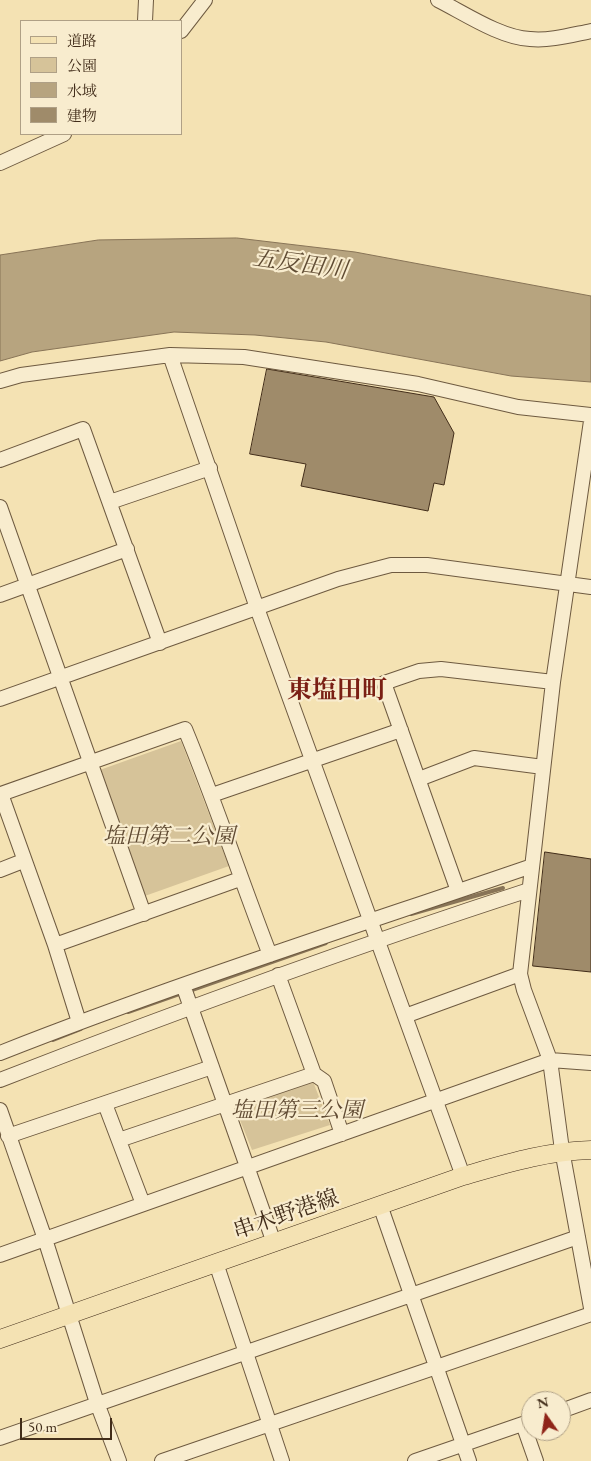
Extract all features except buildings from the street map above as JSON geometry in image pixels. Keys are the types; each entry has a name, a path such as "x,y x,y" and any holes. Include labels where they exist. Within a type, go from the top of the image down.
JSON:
{"main road":[{"name":"串木野港線","path":"0,1339 462,1176 562,1150 591,1150"}],"street":[{"path":"146,0 146,20"},
{"path":"182,30 205,0"},
{"path":"438,0 505,33 529,40 558,38 591,31"},
{"path":"0,163 62,135"},
{"path":"170,355 257,608 462,1176"},
{"path":"0,381 21,375 170,355 244,357 418,384 518,407 591,414"},
{"path":"591,421 553,682 520,974 550,1060 562,1150 591,1308"},
{"path":"0,460 83,429 160,643"},
{"path":"110,502 210,468"},
{"path":"0,507 144,914"},
{"path":"0,595 127,549"},
{"path":"0,699 338,578 391,565 427,565 591,587"},
{"path":"458,891 384,683 419,671 441,669 553,682"},
{"path":"79,1022 55,945 23,862 1,794 89,762 185,729 212,795 240,879 270,955"},
{"path":"212,795 401,730"},
{"path":"419,779 474,758 543,767"},
{"path":"0,870 23,862"},
{"path":"0,1053 79,1022 370,919 532,866"},
{"path":"55,945 240,879"},
{"path":"0,1080 189,1006 377,939 528,890"},
{"path":"405,1016 520,974"},
{"path":"278,975 314,1074 324,1081 342,1134"},
{"path":"183,985 274,1243"},
{"path":"0,1255 550,1060 591,1063"},
{"path":"8,1136 212,1067"},
{"path":"119,1140 314,1074"},
{"path":"105,1104 143,1204"},
{"path":"0,1110 45,1239 97,1403 119,1461"},
{"path":"380,1205 469,1461"},
{"path":"0,1438 578,1237"},
{"path":"216,1263 282,1461"},
{"path":"162,1461 591,1314"},
{"path":"571,1407 591,1400"},
{"path":"415,1461 521,1424"},
{"path":"531,1441 536,1461"}],"green space":[{"name":"塩田第二公園","path":"181,741 229,866 142,897 97,771"},
{"name":"塩田第三公園","path":"312,1079 330,1125 252,1150 236,1110"}],"water":[{"name":"五反田川","path":"237,238 355,252 591,296 591,382 511,376 326,342 255,335 174,332 32,352 0,361 0,255 98,240"}],"waterway":[{"path":"411,914 503,888"},
{"path":"189,991 326,943"},
{"path":"128,1012 182,993"},
{"path":"53,1040 81,1029"}],"district":[{"name":"東塩田町","path":"337,691"}]}
